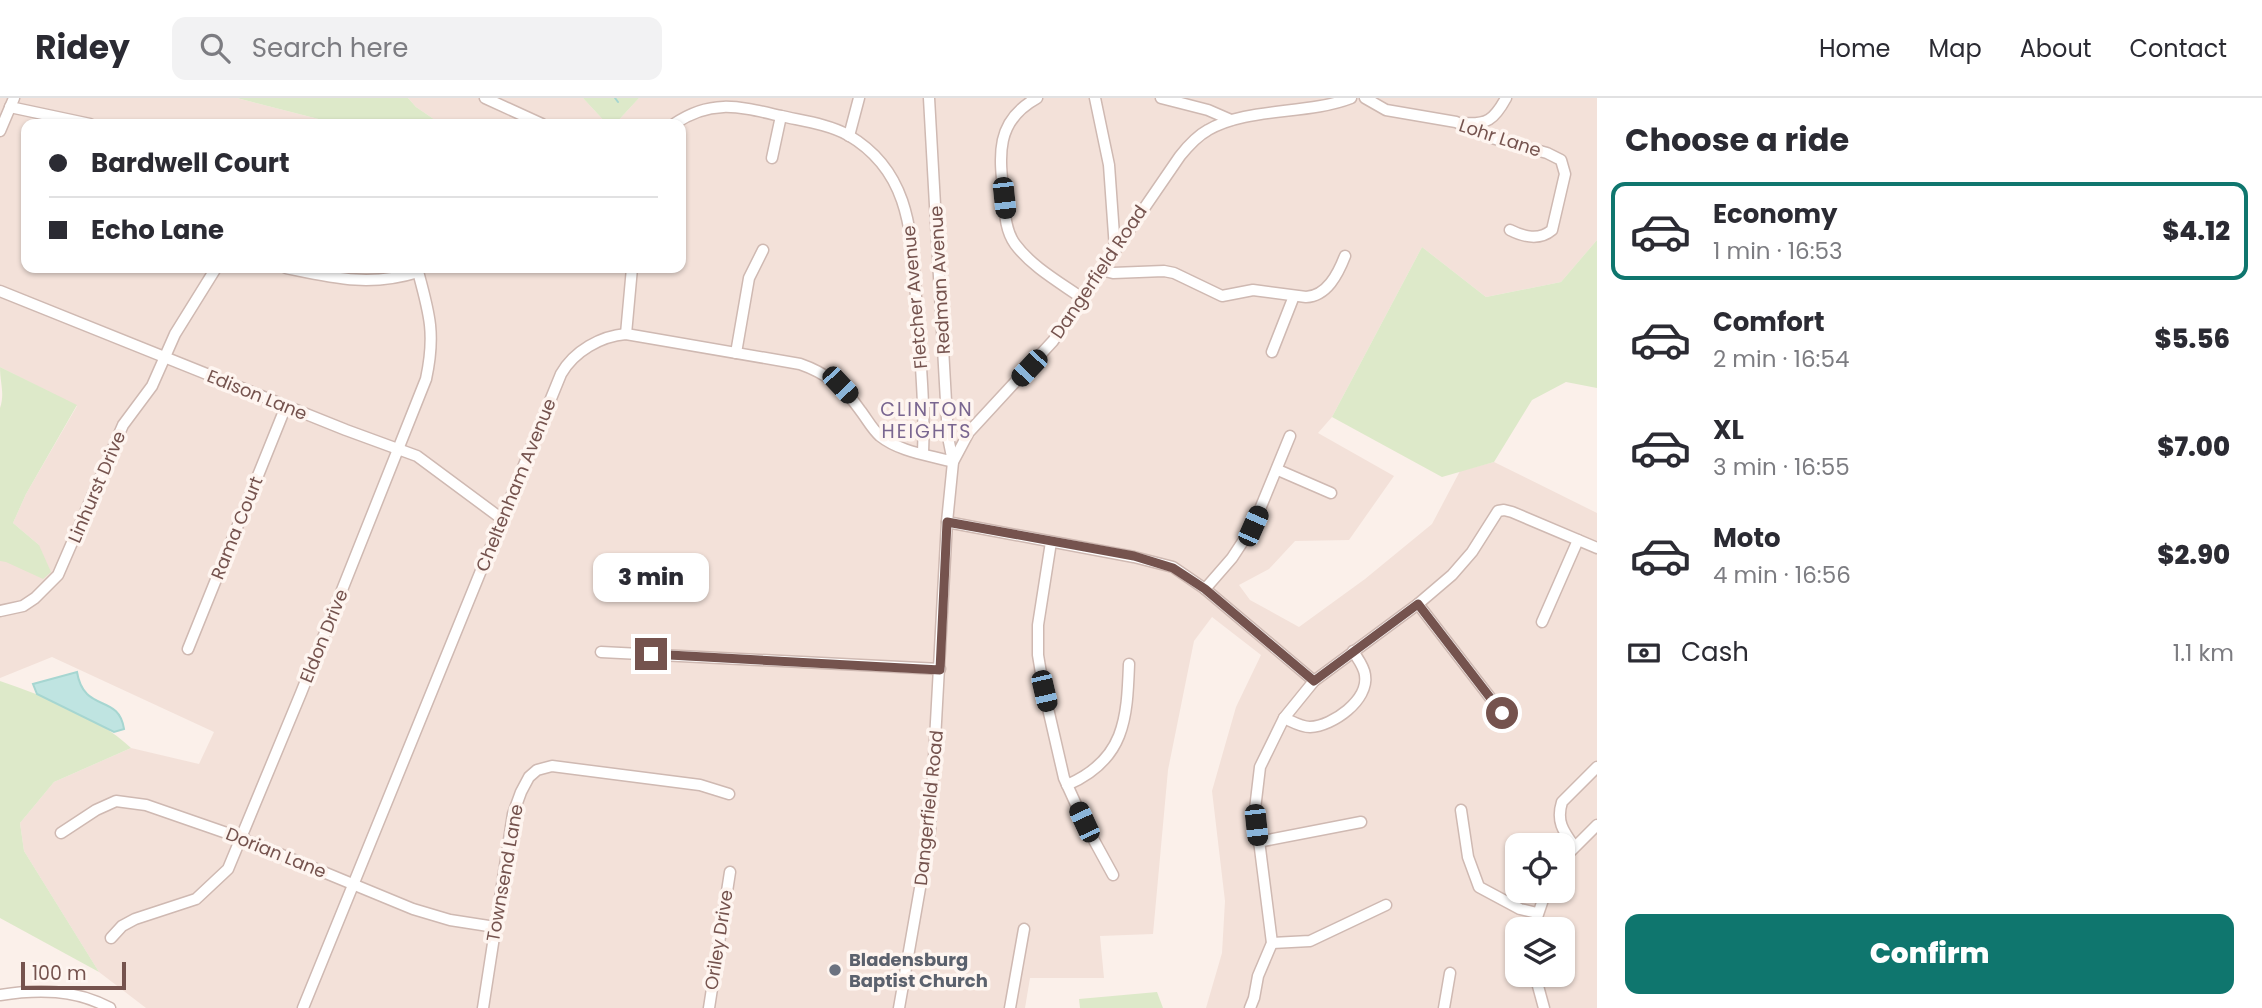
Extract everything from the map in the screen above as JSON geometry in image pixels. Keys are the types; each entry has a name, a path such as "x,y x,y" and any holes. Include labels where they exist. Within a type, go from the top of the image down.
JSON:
{"street":[{"path":"485,98 531,119"},
{"path":"849,136 859,98"},
{"name":"Redman Avenue","path":"929,98 948,437 953,462"},
{"path":"1037,98 1019,109 1004,136 1000,153 1007,228 1015,244 1030,261 1082,298"},
{"path":"1094,98 1109,165 1115,249"},
{"path":"1161,98 1208,110 1231,120"},
{"name":"Dangerfield Road","path":"899,1008 930,831 947,522 953,462 969,432 1039,358 1188,146 1207,130 1231,120 1315,108 1351,98"},
{"name":"Lohr Lane","path":"1365,98 1386,110 1456,122 1488,137 1555,156 1563,163 1564,180 1552,230 1544,236 1531,237 1510,230"},
{"path":"1456,122 1477,123 1492,119 1506,98"},
{"path":"0,131 12,103 71,119"},
{"name":"Fletcher Avenue","path":"682,119 691,114 728,106 781,116 830,128 849,136 885,168 898,190 910,227 920,348 923,453"},
{"path":"772,159 781,116"},
{"path":"736,353 749,278 763,250"},
{"path":"1101,270 1174,273 1222,296 1253,290 1312,297 1332,281 1345,256"},
{"name":"Linhurst Drive","path":"0,611 23,606 36,598 58,575 123,425 152,386 175,334 213,273"},
{"path":"309,273 372,282 395,279 410,273"},
{"name":"Eldon Drive","path":"111,937 122,926 135,919 196,899 228,869 426,379 431,354 430,313 418,273"},
{"path":"626,334 632,273"},
{"name":"Edison Lane","path":"0,291 430,463 502,519"},
{"path":"1272,352 1294,296"},
{"name":"Cheltenham Avenue","path":"303,1008 566,365 576,356 598,341 626,334 800,364 824,374 840,385 879,435 899,447 953,462"},
{"name":"Rama Court","path":"188,649 286,406"},
{"path":"1205,589 1253,526 1290,436"},
{"path":"1278,470 1331,493"},
{"path":"1250,1008 1258,976 1272,943 1255,809 1260,767 1284,718 1314,681 1418,604 1463,564 1494,514 1500,510 1512,512 1597,548"},
{"path":"947,522 1162,563 1188,576 1205,589 1314,681"},
{"path":"1542,622 1578,540"},
{"path":"1051,541 1038,618 1038,655 1061,768 1084,822 1113,875"},
{"path":"1418,604 1502,713"},
{"path":"1284,718 1304,726 1322,725 1355,703 1363,689 1365,676 1353,651"},
{"path":"601,652 940,670"},
{"path":"1067,785 1093,770 1120,735 1127,711 1129,664"},
{"name":"Townsend Lane","path":"483,1008 513,814 523,786 537,770 552,766 700,785 729,794"},
{"path":"1566,833 1560,824 1561,806 1597,767"},
{"name":"Dorian Lane","path":"61,833 96,810 116,801 146,804 241,838 435,917 495,927"},
{"path":"1461,810 1468,857 1479,887 1520,909 1537,914"},
{"path":"1258,842 1361,822"},
{"path":"1575,845 1597,825"},
{"name":"Oriley Drive","path":"709,1008 730,872"},
{"path":"1536,917 1541,903"},
{"path":"1272,943 1310,941 1386,905"},
{"path":"1010,1008 1024,929"},
{"path":"1444,1008 1450,973"},
{"path":"1538,987 1544,1008"},
{"path":"0,995 54,991 82,995 110,1008"}],"shaded area":[{"path":"0,98 237,98 319,119 21,119 21,273 686,273 686,119 620,119 639,98 1597,98 1597,240 1561,282 1486,297 1422,247 1332,417 1318,433 1394,476 1349,540 1295,541 1269,569 1239,585 1250,600 1299,627 1365,579 1432,524 1460,471 1494,462 1597,513 1597,1008 1206,1008 1222,953 1225,901 1212,791 1236,707 1261,655 1212,617 1194,641 1168,770 1153,934 1100,936 1104,978 1030,978 1025,1008 146,1008 99,972 24,851 20,823 54,782 131,748 199,764 214,732 52,657 0,678 0,561 6,561 39,545 13,523 26,494 77,406 0,367"},
{"path":"408,98 583,98 602,119 434,119"}],"green space":[{"path":"237,98 408,98 434,119 319,119"},
{"path":"583,98 639,98 620,119 602,119"},
{"path":"1597,240 1597,388 1566,382 1532,400 1494,462 1442,477 1332,417 1422,247 1486,297 1561,282"},
{"path":"0,367 77,405 26,494 13,523 39,545 51,572 43,579 0,561"},
{"path":"0,681 86,717 131,748 54,782 20,823 24,851 99,972 0,918"},
{"path":"1157,992 1163,1008 1080,1008 1079,999"}],"water":[{"path":"77,672 87,694 116,711 124,729 114,732 37,694 33,684"}],"waterway":[{"path":"615,98 618,102"}],"place":[{"name":"Bladensburg Baptist Church","path":"835,970"}],"district":[{"name":"CLINTON HEIGHTS","path":"927,420"}],"route":[{"path":"651,654 940,670 947,522 1162,563 1188,576 1205,589 1314,681 1418,604 1502,713"}]}
